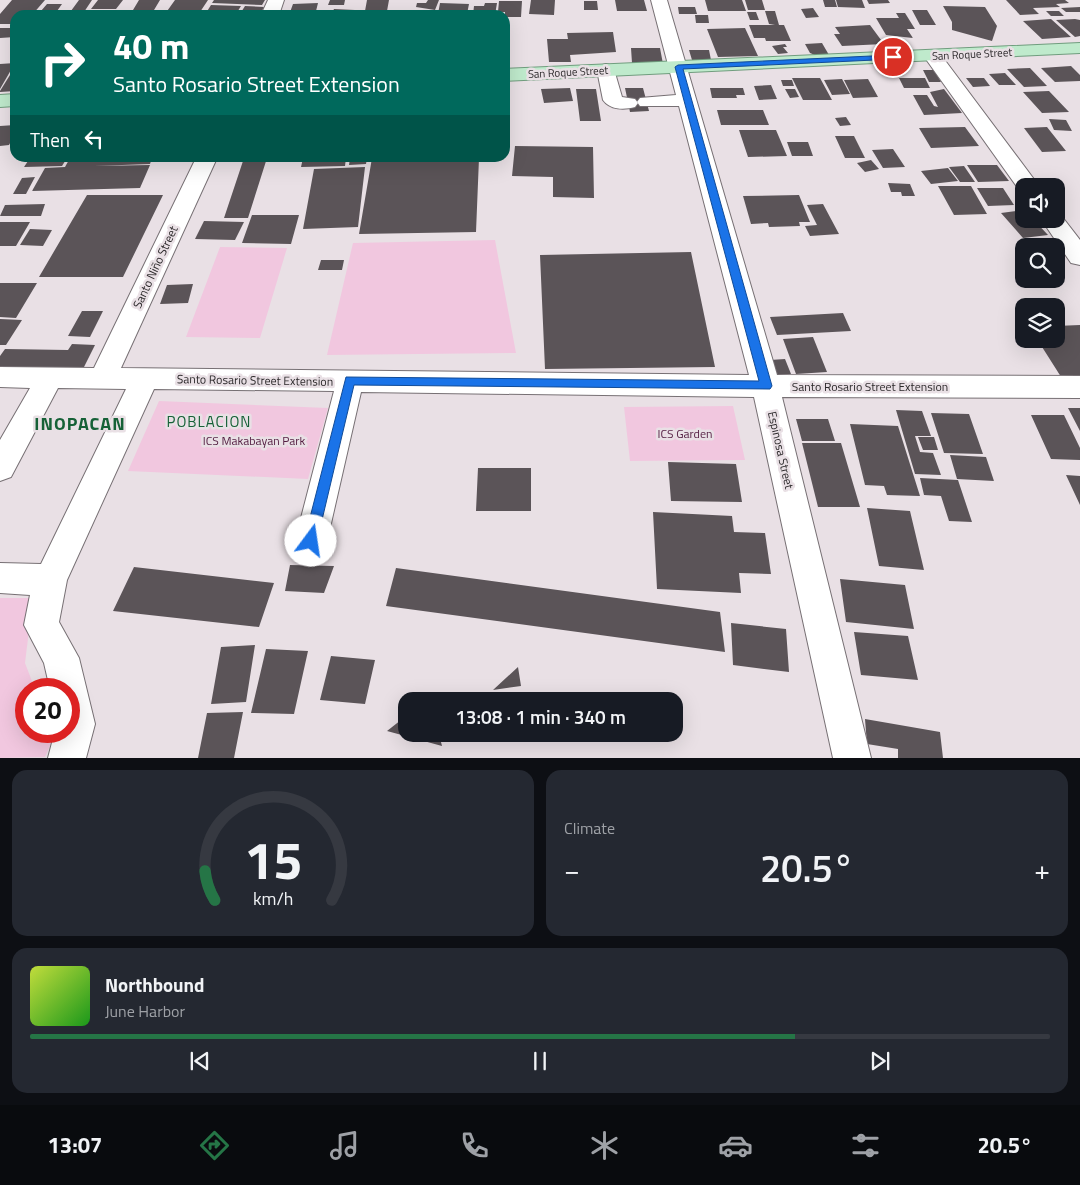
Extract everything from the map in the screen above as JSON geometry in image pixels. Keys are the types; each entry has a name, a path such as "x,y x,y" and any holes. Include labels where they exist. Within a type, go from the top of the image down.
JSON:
{"main road":[{"name":"San Roque Street","path":"510,75 1080,48"}],"street":[{"name":"Espinosa Street","path":"659,0 766,386 852,758"},
{"path":"932,56 1022,178"},
{"path":"606,70 613,100 619,103 688,100"},
{"name":"Santo Niño Street","path":"103,377 204,162"},
{"path":"1059,228 1080,257"},
{"name":"Santo Rosario Street Extension","path":"0,377 766,386 1080,387"},
{"path":"0,468 50,377"},
{"path":"66,678 61,658 41,625 50,580 145,378"},
{"path":"311,541 350,380"},
{"path":"0,578 50,580"},
{"path":"67,758 71,743"}],"green space":[{"path":"495,240 516,353 327,355 353,243"},
{"path":"220,247 287,248 260,338 186,337"},
{"name":"ICS Makabayan Park","path":"159,401 328,408 308,479 128,471"},
{"name":"ICS Garden","path":"733,406 745,460 630,461 624,407"},
{"path":"0,598 33,598 25,663 31,678 15,678 15,743 51,743 45,757 0,758"}],"building":[{"path":"12,0 45,0 36,10 10,10 10,24 0,24 0,14"},
{"path":"79,0 92,0 85,10 72,10"},
{"path":"98,0 123,0 116,9 91,9"},
{"path":"139,0 160,0 154,10 133,10"},
{"path":"175,0 208,0 201,10 168,10"},
{"path":"214,0 265,0 262,5 212,3"},
{"path":"330,0 345,0 344,5 328,5"},
{"path":"367,0 389,0 387,10 365,10"},
{"path":"428,0 439,0 435,10 416,7 417,3 426,3"},
{"path":"531,0 555,0 554,15 529,14"},
{"path":"615,0 644,0 647,11 617,11"},
{"path":"705,0 742,0 746,11 708,11"},
{"path":"745,0 762,0 765,10 748,10"},
{"path":"823,0 835,0 837,7 825,7"},
{"path":"836,0 862,0 865,8 838,7"},
{"path":"867,0 888,0 890,3 869,4"},
{"path":"1006,0 1065,0 1069,3 1056,4 1060,7 1033,8 1039,14 1020,15"},
{"path":"499,1 522,1 521,17 510,17 510,10 498,10"},
{"path":"584,1 597,1 598,10 584,10"},
{"path":"318,3 316,10 291,10 293,4"},
{"path":"440,3 469,4 468,10 439,10"},
{"path":"485,3 497,3 496,10 474,10 474,6 484,6"},
{"path":"47,4 62,4 58,10 42,10"},
{"path":"211,5 241,6 238,10 208,10"},
{"path":"245,6 264,7 262,10 242,10"},
{"path":"943,6 985,7 997,26 992,41 952,30 952,22"},
{"path":"678,7 695,7 697,14 679,14"},
{"path":"1080,7 1080,12 1066,12 1061,8"},
{"path":"813,8 819,17 806,18 801,9"},
{"path":"912,10 927,10 936,25 920,25"},
{"path":"765,11 775,11 779,25 784,25 791,41 766,41 765,38 754,38 749,25 775,25 769,24"},
{"path":"1046,11 1059,11 1064,16 1051,16"},
{"path":"747,12 756,12 759,20 750,20"},
{"path":"896,13 905,13 915,29 907,29 913,38 886,35 876,18 899,18"},
{"path":"695,15 708,15 709,23 696,23"},
{"path":"1051,19 1071,37 1042,39 1023,21"},
{"path":"1056,20 1080,20 1080,36 1075,37"},
{"path":"870,25 884,44 842,46 834,34 840,34 835,27"},
{"path":"0,28 10,28 10,37 0,38"},
{"path":"745,28 758,56 718,57 707,29"},
{"path":"613,32 616,52 570,55 571,62 549,62 547,39 568,39 567,33"},
{"path":"822,43 829,55 810,53 805,44"},
{"path":"785,44 787,47 783,47 788,53 778,54 772,46"},
{"path":"631,48 660,48 663,64 632,63"},
{"path":"689,50 709,50 711,60 692,60"},
{"path":"10,63 10,72 0,89 0,64"},
{"path":"1071,66 1080,75 1080,81 1055,82 1041,68"},
{"path":"1030,68 1047,86 1024,87 1007,69"},
{"path":"923,70 934,70 941,82 929,82"},
{"path":"1005,73 1016,85 999,85 989,74"},
{"path":"10,75 10,91 0,91"},
{"path":"792,78 820,78 832,100 803,100"},
{"path":"899,78 925,78 930,88 904,88"},
{"path":"966,78 984,78 990,86 973,87"},
{"path":"842,79 850,94 832,95 824,80"},
{"path":"868,79 878,97 853,98 844,80"},
{"path":"781,80 792,80 794,86 783,86"},
{"path":"771,85 777,99 759,100 754,86"},
{"path":"570,88 573,101 544,103 541,89"},
{"path":"625,88 643,88 649,111 630,112"},
{"path":"710,88 743,88 745,95 736,95 737,98 712,98"},
{"path":"576,89 596,89 601,121 580,121"},
{"path":"785,89 795,89 799,97 790,98"},
{"path":"944,89 962,113 924,115 913,95 927,95 934,106 938,107 930,92"},
{"path":"1049,91 1069,112 1042,113 1023,92"},
{"path":"717,110 763,110 769,125 721,125"},
{"path":"846,117 851,125 840,126 835,118"},
{"path":"1049,119 1066,120 1072,131 1054,130"},
{"path":"10,125 9,145 0,146 0,126"},
{"path":"965,127 979,146 931,148 919,128"},
{"path":"1047,127 1066,151 1042,152 1024,128"},
{"path":"739,130 776,130 787,156 748,157"},
{"path":"835,136 854,136 865,158 845,158"},
{"path":"787,142 808,142 813,156 792,156"},
{"path":"515,146 593,147 594,198 553,197 553,177 512,176"},
{"path":"893,149 905,167 883,168 872,150"},
{"path":"871,160 879,169 865,172 857,163"},
{"path":"27,162 64,162 62,166 24,167"},
{"path":"68,162 151,162 150,164 94,166 150,165 140,188 32,191 45,168 65,167"},
{"path":"243,162 266,162 248,218 224,218"},
{"path":"302,162 346,162 345,166 301,167"},
{"path":"349,162 366,162 366,164 349,165"},
{"path":"371,162 479,162 476,232 359,234"},
{"path":"967,165 997,165 1009,181 978,182"},
{"path":"964,166 975,182 960,182 949,167"},
{"path":"365,167 358,227 303,229 314,169"},
{"path":"948,168 958,181 931,184 921,171"},
{"path":"35,177 26,194 13,194 22,178"},
{"path":"888,183 910,184 915,196 902,196 901,192 891,192"},
{"path":"938,186 971,186 987,214 954,215"},
{"path":"977,188 1003,188 1014,205 988,206"},
{"path":"87,195 163,195 123,277 39,277"},
{"path":"799,195 810,222 799,222 800,226 769,227 768,223 751,224 743,196"},
{"path":"45,204 41,216 0,216 5,205"},
{"path":"823,204 839,234 810,236 805,226 817,225 807,205"},
{"path":"1015,211 1015,228 1041,228 1048,235 1023,238 1001,213"},
{"path":"252,215 299,215 291,244 242,243"},
{"path":"204,221 244,222 235,240 195,239"},
{"path":"0,222 30,222 16,246 0,246"},
{"path":"30,229 52,230 43,246 20,245"},
{"path":"691,252 715,367 545,369 540,255"},
{"path":"321,260 344,260 342,270 318,270"},
{"path":"0,283 37,283 16,318 0,317"},
{"path":"193,284 188,303 160,304 167,285"},
{"path":"82,311 103,311 90,337 68,336"},
{"path":"843,313 851,331 777,335 770,317"},
{"path":"0,319 22,320 6,345 0,345"},
{"path":"1080,325 1080,379 1063,380 1043,348 1065,348 1065,326"},
{"path":"813,337 827,372 796,374 783,339"},
{"path":"72,344 95,345 83,369 0,367 0,356 5,349 68,350"},
{"path":"785,359 791,374 776,375 770,360"},
{"path":"1068,408 1080,408 1080,431"},
{"path":"896,410 922,411 931,436 915,436 920,452 933,453 941,475 915,474"},
{"path":"931,413 969,414 983,454 944,453"},
{"path":"1031,415 1064,415 1080,448 1080,460 1051,459"},
{"path":"796,419 828,419 835,441 802,441"},
{"path":"850,424 898,426 920,496 887,495 884,486 865,485"},
{"path":"918,437 934,437 938,450 923,450"},
{"path":"802,443 841,443 860,507 818,507"},
{"path":"950,455 986,457 994,481 957,479"},
{"path":"668,462 736,464 742,502 671,501"},
{"path":"478,468 531,468 531,511 476,511"},
{"path":"1066,475 1080,476 1080,505"},
{"path":"920,478 958,480 972,522 949,521 941,496 924,495"},
{"path":"867,508 910,511 924,570 879,566"},
{"path":"653,512 732,516 734,532 765,533 771,574 739,573 741,593 657,589"},
{"path":"290,565 334,566 324,593 285,591"},
{"path":"134,567 274,583 259,627 113,611"},
{"path":"396,568 720,612 725,652 386,606"},
{"path":"840,579 905,585 914,629 846,622"},
{"path":"731,623 786,629 789,672 733,665"},
{"path":"854,632 908,636 918,680 861,675"},
{"path":"255,645 246,702 211,704 221,647"},
{"path":"266,649 308,651 294,714 251,713"},
{"path":"331,656 375,660 365,704 320,700"},
{"path":"518,667 521,686 493,690"},
{"path":"243,712 234,758 198,758 207,713"},
{"path":"865,719 940,732 943,758 898,758 898,749 867,744"},
{"path":"398,722 398,734 387,731"},
{"path":"427,742 441,742 442,746"}],"district":[{"name":"POBLACION","path":"209,421"},
{"name":"INOPACAN","path":"80,423"}],"route":[{"path":"311,541 350,380 766,386 678,67 893,57"}]}
